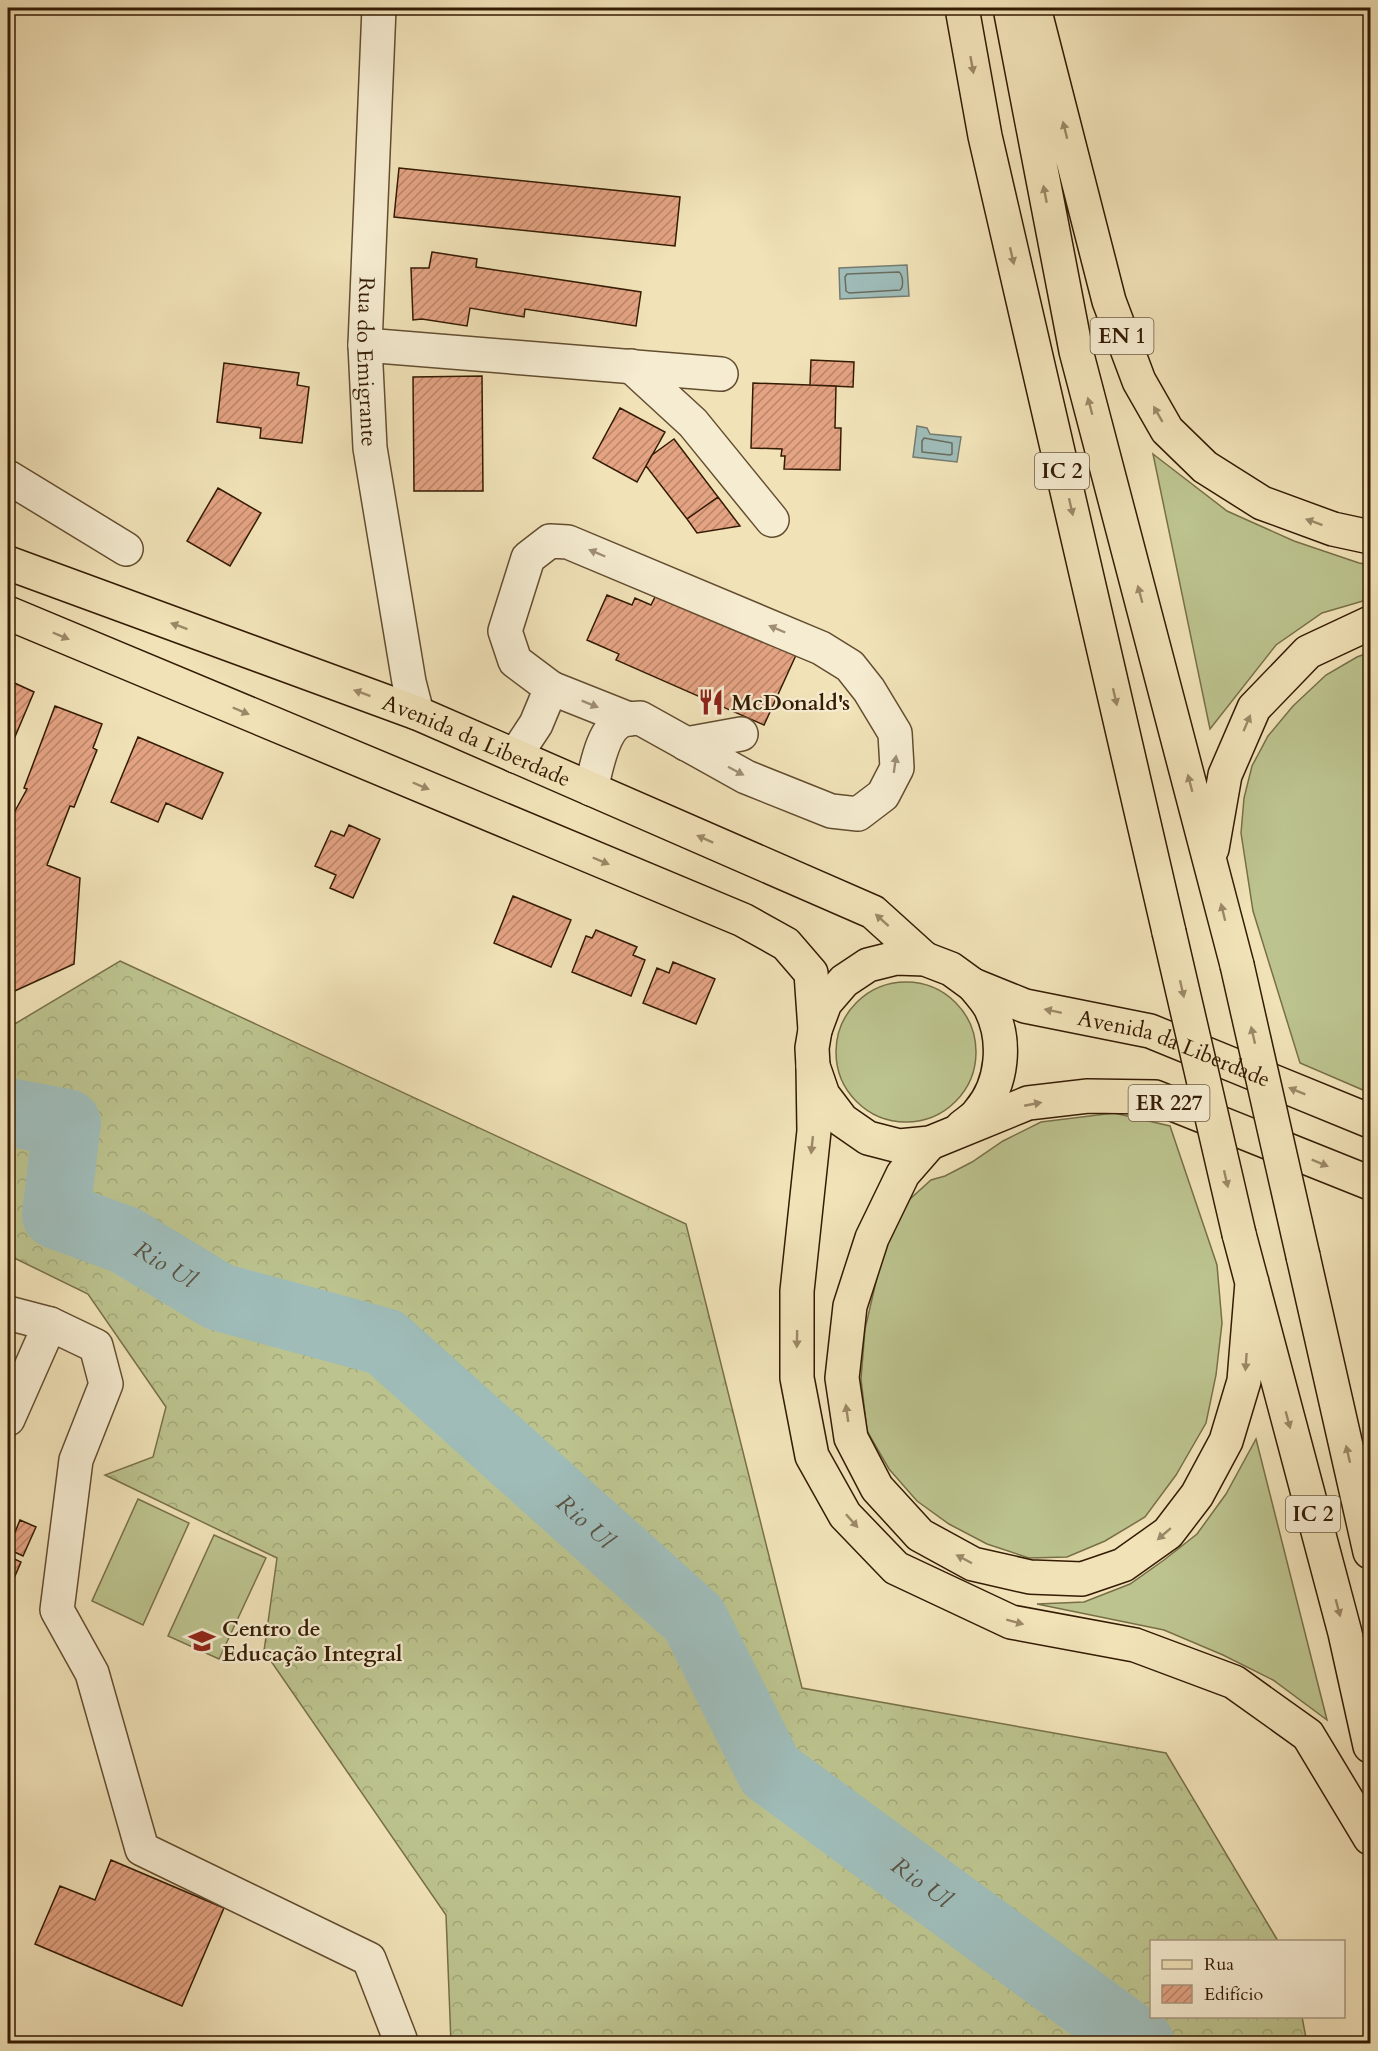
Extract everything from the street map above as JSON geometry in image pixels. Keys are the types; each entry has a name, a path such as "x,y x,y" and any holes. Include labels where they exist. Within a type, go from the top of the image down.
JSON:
{"main road":[{"name":"IC 2","path":"962,8 985,136 1239,1234 1347,1644 1371,1746"},
{"name":"IC 2","path":"1010,8 1076,351 1237,965 1371,1552"},
{"name":"EN 1","path":"1034,8 1109,301 1139,381 1167,430 1206,467 1262,503 1333,530 1371,537"},
{"name":"Avenida da Liberdade","path":"8,563 417,713 873,912 926,959 951,969 973,985 1025,1006 1150,1031 1371,1121"},
{"name":"Avenida da Liberdade","path":"8,613 743,920 786,944 811,973 815,1030"},
{"path":"1210,860 1225,775 1254,708 1308,652 1371,623"},
{"name":"Avenida da Liberdade","path":"926,959 896,958 868,965 844,981 825,1003 815,1030 812,1048 813,1066 823,1095 842,1120 868,1138 899,1146 944,1137 1028,1104 1088,1096 1155,1097 1371,1183"},
{"name":"Avenida da Liberdade","path":"944,1137 980,1112 994,1088 1001,1061 1000,1033 990,1007 973,985"},
{"path":"813,1066 814,1131 797,1291 796,1378 812,1456 845,1515 896,1568 1011,1622 1135,1645 1234,1682 1308,1735 1371,1838"},
{"path":"944,1137 903,1174 872,1238 850,1306 842,1378 851,1438 877,1488 920,1535 973,1564 1030,1577 1082,1579 1123,1564 1168,1533 1197,1495 1226,1441 1244,1381 1252,1282"}],"street":[{"name":"Rua do Emigrante","path":"379,8 365,345 370,448 407,671 417,713"},
{"path":"365,345 721,374"},
{"path":"631,366 693,423 772,520"},
{"path":"8,477 126,549"},
{"path":"591,789 608,733 621,720 640,718 746,777 831,811 858,814 883,795 897,768 895,733 869,690 850,666 821,648 568,542 550,541 528,558 505,631 515,661 551,688 629,719"},
{"path":"515,756 536,724 551,688"},
{"path":"686,744 741,734"},
{"path":"8,1313 50,1324 96,1346 106,1384 76,1460 57,1610 92,1672 142,1849 369,1959 400,2043"},
{"path":"8,1419 50,1324"}],"green space":[{"path":"1153,454 1227,511 1294,541 1370,565 1370,599 1322,613 1276,645 1210,729"},
{"path":"1370,652 1370,1093 1300,1063 1253,911 1241,833 1244,798 1252,766 1268,736 1293,706 1326,675"},
{"path":"120,961 686,1224 802,1688 1166,1753 1277,1940 1150,1940 1150,2018 1302,2018 1307,2043 451,2043 446,1915 264,1651 277,1558 105,1475 153,1457 166,1407 88,1294 8,1255 8,1028"},
{"path":"906,982 933,987 956,1002 971,1025 976,1052 971,1079 956,1102 933,1117 906,1122 879,1117 856,1102 841,1079 836,1052 841,1025 856,1002 879,987"},
{"path":"1114,1113 1170,1126 1217,1265 1222,1323 1216,1375 1206,1423 1176,1475 1145,1517 1105,1541 1067,1557 1029,1558 987,1544 949,1524 917,1501 889,1469 867,1431 861,1379 865,1329 879,1269 894,1223 910,1199 931,1180 945,1176 972,1162 1003,1141 1041,1122"},
{"path":"1256,1439 1327,1720 1273,1680 1223,1655 1164,1630 1037,1604 1084,1602 1130,1584 1164,1560 1197,1534 1226,1494"},
{"path":"138,1499 189,1523 143,1625 92,1601"},
{"path":"214,1535 266,1558 219,1659 168,1636"}],"water":[{"path":"907,265 909,296 840,299 839,268"},
{"path":"917,426 927,428 930,434 961,437 957,462 913,457"}],"building":[{"path":"399,168 680,197 675,246 394,217"},
{"path":"432,252 477,259 476,267 641,292 636,326 525,309 524,317 470,308 467,326 422,319 413,320 411,268 429,268"},
{"path":"811,360 854,362 853,387 810,385"},
{"path":"224,363 299,373 297,385 309,387 302,443 260,438 261,428 217,422"},
{"path":"482,376 483,491 414,491 413,377"},
{"path":"753,383 836,386 835,428 841,428 840,470 784,469 785,456 781,456 782,449 751,448"},
{"path":"620,408 665,432 637,482 593,458"},
{"path":"674,439 718,497 687,519 646,466 652,455"},
{"path":"218,488 261,513 230,566 187,541"},
{"path":"718,497 740,526 697,533 687,519"},
{"path":"658,591 797,653 764,725 616,660 619,654 587,640 607,595 632,605 635,598 651,605"},
{"path":"8,680 34,692 11,746 8,745"},
{"path":"55,706 102,724 93,748 97,750 74,807 70,806 47,865 80,878 74,964 8,994 8,824 27,789 24,788"},
{"path":"138,737 223,773 202,819 166,803 158,822 111,802"},
{"path":"349,825 380,839 353,898 330,888 336,875 315,866 331,831 344,836"},
{"path":"513,896 571,920 551,967 494,943"},
{"path":"596,930 637,947 633,955 645,960 631,996 572,972 586,936 592,938"},
{"path":"673,962 715,979 696,1024 643,1003 657,968 669,973"},
{"path":"20,1520 36,1527 23,1556 8,1549"},
{"path":"8,1556 21,1562 8,1592"},
{"path":"111,1860 224,1908 182,2006 35,1944 60,1886 95,1900"}],"waterway":[{"name":"Rio Ul","path":"8,1112 67,1123 56,1215 125,1240 219,1297 385,1342 694,1619 770,1771 1141,2044"}],"place":[{"name":"McDonald's","path":"711,702"},
{"name":"Centro de Educação Integral","path":"202,1641"}]}
